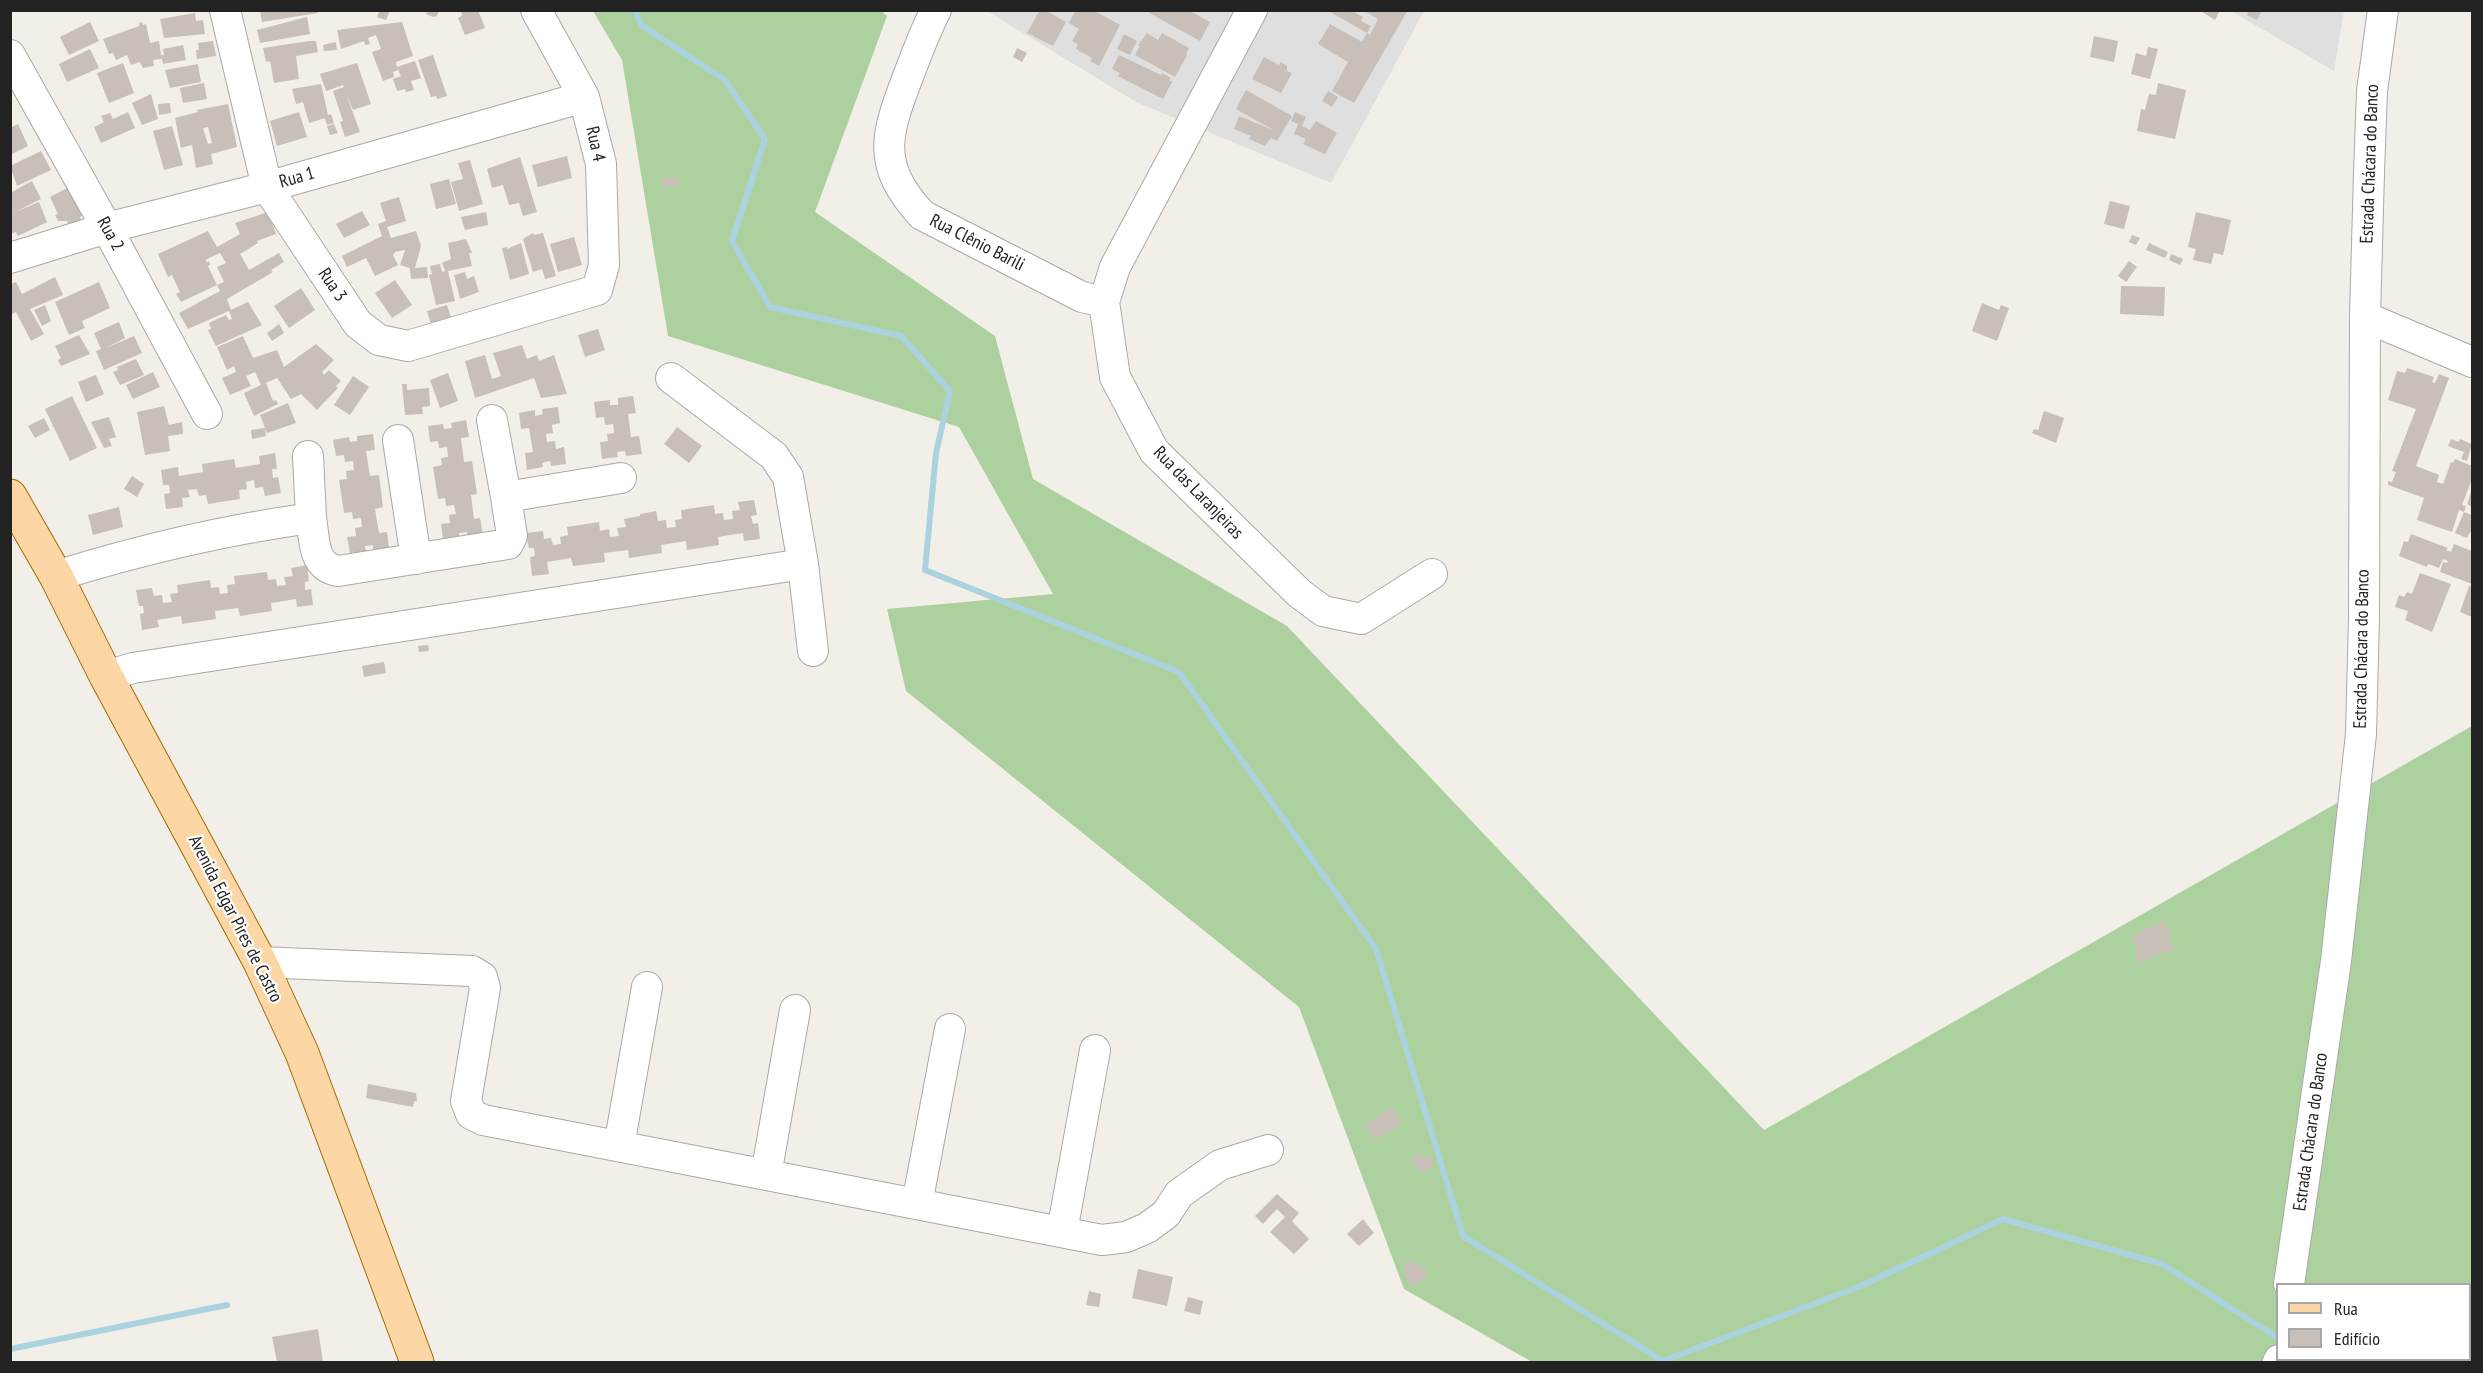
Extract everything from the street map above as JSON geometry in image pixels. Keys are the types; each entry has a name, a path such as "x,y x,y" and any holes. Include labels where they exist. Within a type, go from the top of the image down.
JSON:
{"main road":[{"name":"Avenida Edgar Pires de Castro","path":"10,496 56,576 106,676 260,962 302,1053 417,1362"}],"street":[{"name":"Rua 3","path":"225,10 267,187 358,324 379,340 408,346 597,290"},
{"name":"Rua 4","path":"536,10 584,97 601,164 604,266 597,290"},
{"name":"Rua Clênio Barili","path":"936,10 927,26 891,120 888,146 892,172 904,195 922,214 1082,297 1104,302"},
{"name":"Rua das Laranjeiras","path":"1252,10 1115,267 1104,302 1114,377 1154,451 1299,593 1323,611 1361,619 1432,574"},
{"name":"Estrada Chácara do Banco","path":"2289,1283 2336,961 2361,734 2364,618 2365,317 2372,91 2383,10"},
{"name":"Rua 2","path":"10,55 107,228 207,414"},
{"name":"Rua 1","path":"10,258 107,228 267,187 584,97"},
{"path":"2365,317 2472,362"},
{"path":"671,378 774,456 788,477 813,651"},
{"path":"308,456 311,518 319,561 327,569 338,572 508,544 512,536 492,420"},
{"path":"398,440 416,559"},
{"path":"506,497 621,478"},
{"path":"56,576 243,527 311,518"},
{"path":"106,676 132,668 802,564"},
{"path":"260,962 472,971 482,977 485,988 466,1101 471,1114 483,1120 1102,1240 1125,1238 1147,1228 1166,1214 1179,1194 1220,1165 1268,1150"},
{"path":"619,1146 647,987"},
{"path":"766,1175 795,1010"},
{"path":"917,1204 950,1029"},
{"path":"1062,1232 1095,1050"}],"shaded area":[{"path":"987,11 1424,11 1331,183 1136,102"},
{"path":"2231,11 2344,11 2334,71"}],"green space":[{"path":"593,11 881,11 887,16 815,212 995,336 1033,479 1287,626 1764,1130 2472,726 2472,1362 1532,1362 1404,1289 1299,1007 906,691 887,609 1053,594 959,427 668,336 622,60"}],"building":[{"path":"260,10 317,10 318,13 262,22"},
{"path":"380,10 390,10 386,20 377,17"},
{"path":"428,10 439,10 437,16 433,17 426,14"},
{"path":"478,10 485,28 465,35 458,18 462,16 461,11"},
{"path":"1040,10 1045,10 1066,22 1053,46 1027,33"},
{"path":"1076,10 1093,10 1120,25 1099,66 1090,61 1092,58 1076,49 1078,44 1072,41 1079,29 1069,23"},
{"path":"1144,10 1188,10 1210,22 1200,41"},
{"path":"1327,10 1357,10 1355,13 1363,17 1361,21 1371,26 1367,33"},
{"path":"1367,10 1408,10 1354,103 1332,91 1348,62 1318,44 1330,24 1362,42 1367,33 1370,35 1378,19 1366,12"},
{"path":"2199,10 2220,10 2215,20"},
{"path":"2249,10 2262,10 2257,20 2247,15"},
{"path":"195,13 196,21 203,20 205,34 164,38 160,19"},
{"path":"307,17 310,34 260,43 257,30"},
{"path":"90,22 99,41 69,55 60,37"},
{"path":"142,22 143,25 146,24 150,43 159,41 161,55 164,55 163,49 183,45 186,60 163,64 162,59 153,60 154,66 143,68 140,62 131,65 127,55 116,60 113,53 109,54 103,39 139,26"},
{"path":"402,22 413,56 396,62 397,67 415,61 421,78 411,81 414,90 406,92 405,89 397,91 393,79 401,76 398,70 393,72 394,77 383,81 372,52 381,49 376,35 368,38 370,44 365,45 364,41 341,49 337,30"},
{"path":"1147,33 1158,40 1162,33 1189,48 1175,77 1135,55 1140,46 1138,45"},
{"path":"1124,34 1137,41 1130,55 1117,49"},
{"path":"2094,36 2118,41 2114,62 2090,57"},
{"path":"213,41 216,56 197,59 198,43"},
{"path":"316,41 318,52 296,56 299,79 274,83 270,61 266,62 263,48"},
{"path":"336,42 337,50 324,51 323,45"},
{"path":"2148,47 2158,49 2150,79 2131,74 2136,53 2146,56"},
{"path":"1017,48 1027,53 1022,62 1013,57"},
{"path":"90,49 99,68 67,82 59,64"},
{"path":"433,55 447,96 437,99 436,96 431,97 418,60"},
{"path":"1119,55 1171,78 1169,80 1172,82 1163,99 1118,76 1120,73 1112,69"},
{"path":"1264,57 1279,65 1281,62 1287,66 1287,71 1292,73 1281,93 1252,79"},
{"path":"123,63 134,93 109,103 97,73"},
{"path":"357,63 371,104 353,110 345,91 360,132 345,137 340,122 343,121 333,91 344,87 343,85 326,91 320,74"},
{"path":"198,64 201,82 170,88 165,70"},
{"path":"204,83 207,99 183,103 180,88"},
{"path":"2158,83 2186,90 2175,139 2137,131 2141,109 2145,110 2149,94 2156,95"},
{"path":"321,84 328,115 331,114 334,123 327,125 325,118 309,123 303,102 296,104 292,89"},
{"path":"1246,90 1292,116 1277,141 1271,138 1265,146 1249,139 1251,136 1234,129 1239,116 1275,131 1236,109"},
{"path":"1328,91 1338,97 1332,107 1322,101"},
{"path":"151,94 158,119 142,125 132,103"},
{"path":"170,103 171,113 159,115 158,104"},
{"path":"228,104 237,147 211,154 213,164 196,168 192,145 181,148 175,118 198,112 197,110","holes":["208,127 212,143 208,144 203,128"]},
{"path":"128,112 135,128 101,143 94,127 104,122 101,116 110,113 113,119"},
{"path":"299,112 307,137 277,146 270,121"},
{"path":"1295,112 1306,117 1302,126 1310,130 1316,121 1337,133 1325,154 1303,144 1306,139 1294,134 1298,124 1291,121"},
{"path":"18,124 28,146 10,155 10,128"},
{"path":"334,124 338,133 330,135 327,126"},
{"path":"172,126 183,165 164,170 153,131"},
{"path":"41,151 51,170 17,186 10,166"},
{"path":"567,156 572,178 538,187 532,165"},
{"path":"520,157 537,212 523,216 519,203 509,205 503,185 492,188 487,169"},
{"path":"470,160 483,204 459,211 451,182 463,179 458,163"},
{"path":"662,178 679,178 678,186 662,186"},
{"path":"449,179 456,204 436,209 430,184"},
{"path":"32,181 41,199 13,213 39,202 47,222 18,236 16,232 10,234 10,193"},
{"path":"69,187 84,215 80,217 81,224 69,227 67,221 58,221 55,215 58,214 50,197"},
{"path":"399,197 406,221 387,227 391,238 416,231 421,246 415,268 427,267 428,278 411,279 410,268 400,265 405,250 395,252 393,255 398,265 375,276 366,258 347,267 342,256 382,236 378,224 386,221 380,203"},
{"path":"2110,201 2130,206 2124,229 2104,224"},
{"path":"362,211 370,225 344,238 336,224"},
{"path":"268,212 276,234 257,241 258,243 240,254 249,270 279,253 284,262 271,270 273,272 227,299 231,310 248,302 262,325 216,346 208,330 211,329 209,323 226,315 229,320 232,319 229,311 188,329 179,313 220,291 217,285 181,302 176,294 180,292 172,275 168,277 158,254 208,231 217,247 240,234 235,223","holes":["220,253 226,263 217,267 224,282 217,285 208,266 209,261 205,260"]},
{"path":"486,212 488,225 465,230 461,217"},
{"path":"2196,212 2231,220 2223,255 2214,253 2211,264 2193,260 2196,249 2188,247"},
{"path":"533,233 534,235 543,233 556,276 545,279 542,269 533,272 523,239"},
{"path":"2132,235 2140,238 2136,245 2129,242"},
{"path":"574,237 582,265 558,272 550,244"},
{"path":"466,239 472,253 469,253 472,266 448,271 455,301 436,305 429,275 432,274 430,266 440,264 442,272 445,271 442,263 451,259 448,243"},
{"path":"521,243 529,274 510,280 502,248 507,247 507,249"},
{"path":"2149,243 2168,252 2165,258 2146,250"},
{"path":"2171,254 2183,259 2180,265 2169,260"},
{"path":"2129,261 2137,267 2126,282 2118,276"},
{"path":"465,272 467,279 474,276 479,292 460,299 454,275"},
{"path":"55,277 63,295 30,309 44,334 31,341 16,312 10,315 10,284 16,282 22,294"},
{"path":"395,280 412,305 392,318 375,293"},
{"path":"99,282 110,308 82,321 85,328 69,335 55,302"},
{"path":"2121,286 2165,287 2164,316 2120,314"},
{"path":"301,288 315,310 289,328 274,306"},
{"path":"1982,303 1999,310 2001,305 2009,308 1997,341 1972,331"},
{"path":"45,305 51,321 42,326 34,310"},
{"path":"447,305 451,317 431,325 427,311"},
{"path":"119,322 125,338 106,348 134,336 142,353 104,370 96,351 101,349 94,333"},
{"path":"279,324 284,333 272,341 267,333"},
{"path":"598,329 605,350 585,357 578,335"},
{"path":"79,335 90,354 61,366 58,360 61,358 55,346"},
{"path":"243,336 253,358 277,350 284,367 316,344 334,360 322,372 324,375 329,370 341,381 336,386 338,388 317,410 301,394 291,399 277,378 266,383 273,401 276,400 278,404 254,416 244,393 261,385 255,372 246,376 251,386 230,395 222,378 236,372 234,366 227,370 217,347"},
{"path":"522,345 527,359 537,355 539,361 554,355 567,394 541,398 534,378 475,398 465,361 485,355 492,379 501,376 493,353"},
{"path":"136,359 144,375 120,385 113,372 118,370 117,367"},
{"path":"2407,368 2434,377 2432,382 2435,383 2439,374 2449,378 2416,466 2439,475 2437,482 2443,484 2451,462 2453,463 2455,459 2472,466 2472,479 2462,505 2466,506 2464,512 2459,510 2452,532 2417,520 2424,498 2388,485 2388,481 2392,482 2396,472 2392,471 2416,409 2388,400 2397,371 2405,373"},
{"path":"153,372 160,387 133,399 126,385"},
{"path":"448,373 458,401 440,408 430,380"},
{"path":"96,375 104,394 86,402 78,382"},
{"path":"353,376 369,387 350,415 334,405"},
{"path":"402,384 407,384 407,390 429,388 430,406 422,407 423,414 405,415"},
{"path":"72,396 97,448 70,461 45,409"},
{"path":"633,396 636,413 628,414 631,437 639,436 642,454 626,456 625,451 617,452 618,457 602,459 600,442 608,441 607,434 614,433 613,424 605,425 604,417 596,418 594,402 610,400 610,405 618,405 618,398"},
{"path":"288,403 296,423 267,433 260,415"},
{"path":"164,406 169,425 182,422 183,434 168,436 170,451 145,455 137,412"},
{"path":"558,407 560,423 552,425 553,433 546,434 547,442 555,441 556,449 564,447 566,464 551,466 550,461 542,463 543,467 527,470 525,453 533,452 529,428 521,429 519,413 535,410 535,416 543,414 542,409"},
{"path":"2044,411 2064,418 2056,443 2032,433 2034,429 2038,430"},
{"path":"109,417 116,437 109,439 112,446 104,448 91,422"},
{"path":"44,418 50,430 35,438 28,426"},
{"path":"466,420 469,437 461,438 464,462 472,461 477,494 471,495 474,519 480,518 483,535 468,537 467,532 459,533 459,538 443,540 441,524 450,523 449,515 456,514 454,505 446,506 445,498 438,499 433,467 442,465 441,458 448,457 447,447 439,448 438,441 430,442 428,426 443,424 444,429 452,428 451,423"},
{"path":"677,427 702,446 689,463 664,444"},
{"path":"265,428 266,436 252,439 251,430"},
{"path":"373,434 375,450 366,451 370,476 379,475 383,507 375,509 379,533 387,532 389,548 373,550 373,545 365,546 366,551 350,553 347,537 356,536 355,528 362,527 361,518 353,519 352,512 344,513 339,480 347,479 346,471 354,470 353,461 345,462 344,455 336,456 333,440 349,437 350,442 357,441 357,436"},
{"path":"2451,439 2459,442 2460,439 2472,444 2467,461 2461,459 2464,452 2448,446"},
{"path":"275,453 277,469 272,469 273,478 278,477 281,493 265,496 263,487 255,488 254,480 246,482 247,489 239,490 240,499 208,504 206,495 199,496 197,489 188,490 190,497 182,498 183,507 166,509 164,494 170,493 169,485 163,485 161,470 178,467 179,476 203,472 202,464 234,459 236,468 260,464 259,456"},
{"path":"132,476 144,484 137,497 124,489"},
{"path":"2472,489 2472,507 2467,504"},
{"path":"754,500 757,515 751,516 753,524 758,523 760,539 744,541 743,533 718,537 719,545 687,550 686,541 661,545 662,553 629,558 628,550 604,553 605,562 573,566 571,558 547,562 549,574 532,576 530,557 535,556 534,548 529,548 526,533 543,531 544,539 551,538 553,545 561,544 560,537 568,535 567,527 599,522 600,531 609,529 610,537 619,536 617,528 626,527 624,519 640,516 640,514 656,511 658,521 666,520 667,528 676,527 675,520 682,519 681,510 714,505 715,514 723,513 724,520 733,519 732,511 740,510 738,502"},
{"path":"119,507 123,527 93,535 88,515"},
{"path":"2464,512 2472,515 2472,533 2470,532 2467,538 2455,533"},
{"path":"2411,534 2448,548 2446,550 2451,552 2454,544 2472,551 2472,584 2440,572 2443,562 2448,561 2443,559 2439,568 2428,564 2427,567 2399,556 2404,541 2408,542"},
{"path":"307,565 309,581 305,582 305,590 311,589 313,605 297,607 296,599 271,603 272,611 240,616 238,608 215,611 216,619 182,624 181,616 157,620 159,627 142,630 140,614 144,613 143,606 139,606 136,590 152,588 154,596 162,595 163,603 172,602 170,594 178,593 177,585 210,580 211,588 219,587 220,594 228,593 227,585 235,584 234,576 267,572 268,580 276,579 277,586 286,585 284,577 293,576 291,568"},
{"path":"2420,573 2451,584 2432,632 2405,620 2408,611 2395,607 2399,595 2404,597 2407,592 2412,594"},
{"path":"2469,586 2472,587 2472,617 2460,612"},
{"path":"428,645 429,651 419,652 418,646"},
{"path":"384,662 386,673 364,677 362,666"},
{"path":"2164,921 2174,950 2167,954 2166,951 2140,963 2134,952 2138,950 2132,936"},
{"path":"368,1084 416,1093 417,1102 414,1101 413,1107 366,1098"},
{"path":"1391,1107 1402,1123 1375,1140 1366,1124"},
{"path":"1419,1153 1424,1158 1428,1155 1435,1164 1422,1174 1410,1159"},
{"path":"1277,1194 1299,1213 1292,1221 1309,1239 1294,1254 1270,1232 1285,1217 1277,1209 1263,1224 1255,1216"},
{"path":"1363,1219 1374,1233 1359,1246 1347,1234"},
{"path":"1411,1260 1415,1265 1418,1262 1428,1275 1413,1287 1403,1275 1407,1271 1403,1267"},
{"path":"1138,1269 1173,1277 1167,1306 1132,1298"},
{"path":"1089,1291 1101,1294 1099,1307 1086,1305"},
{"path":"1188,1297 1203,1301 1200,1315 1184,1311"},
{"path":"318,1329 323,1362 277,1362 272,1337"}],"waterway":[{"path":"635,10 641,25 724,79 765,139 732,241 770,307 901,336 950,391 936,453 925,570 1179,672 1376,949 1463,1236 1663,1361 1861,1286 2003,1219 2162,1264 2276,1337"},
{"path":"10,1349 227,1305"}]}
